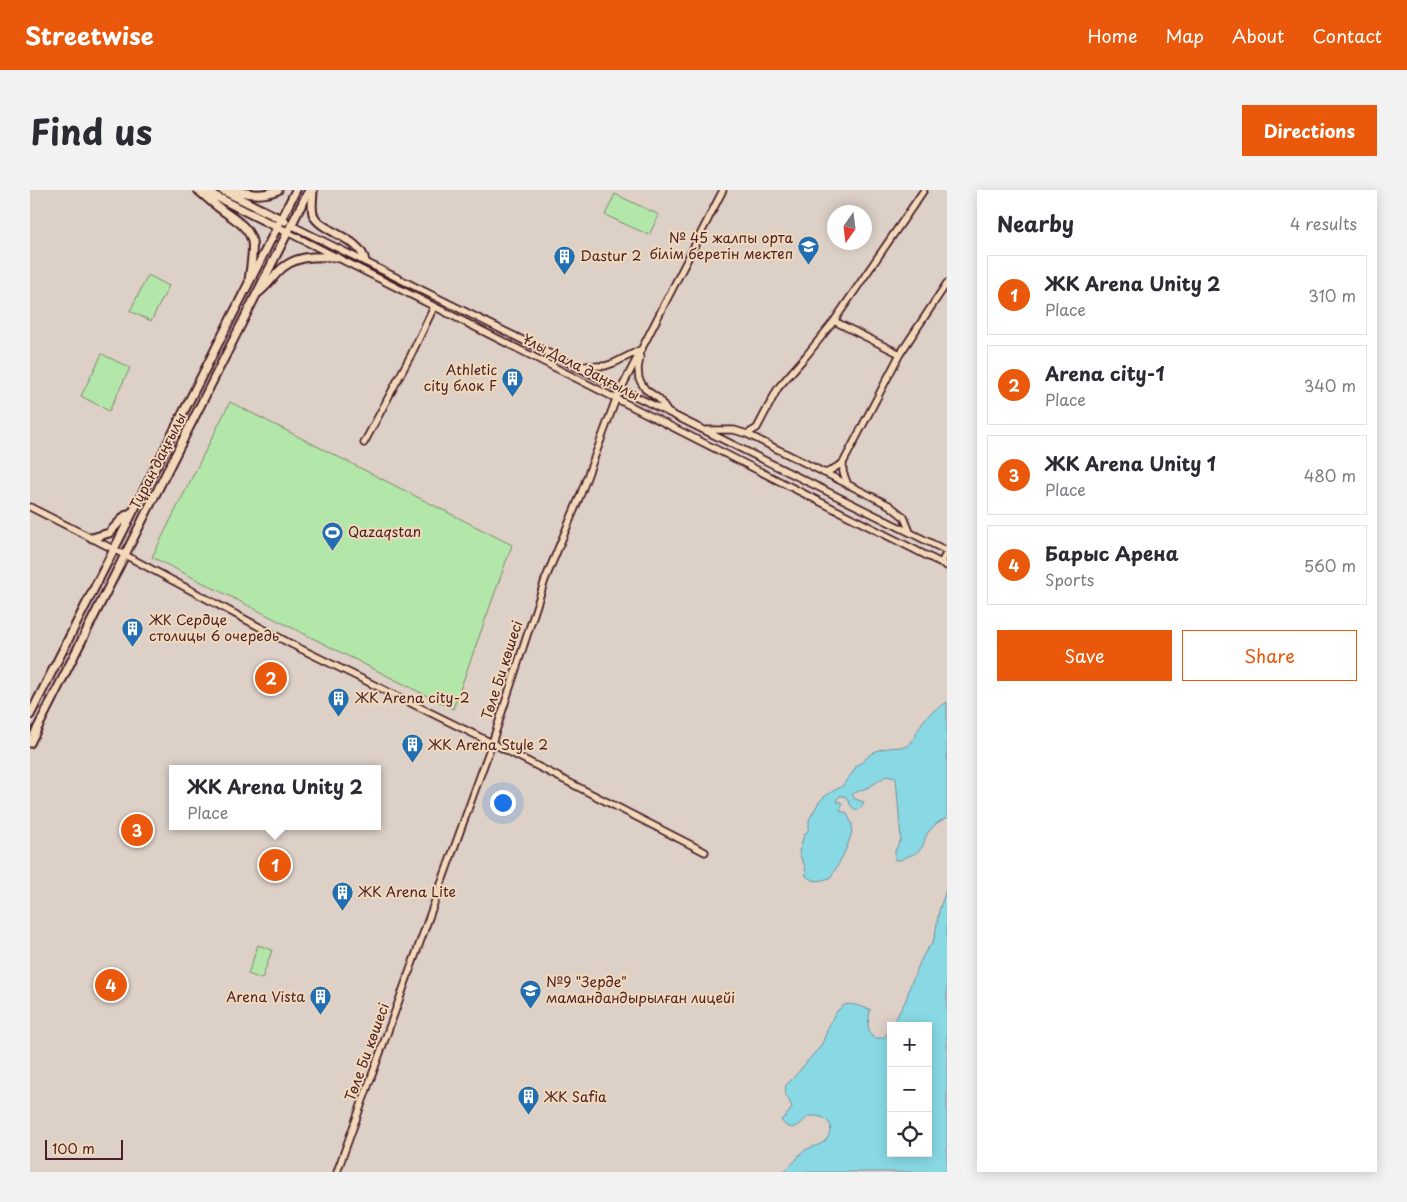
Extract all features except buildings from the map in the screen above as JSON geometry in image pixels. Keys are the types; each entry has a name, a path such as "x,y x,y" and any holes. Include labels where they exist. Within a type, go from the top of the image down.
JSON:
{"main road":[{"path":"198,190 238,221 249,235 252,249 248,285"},
{"name":"Ұлы Дала даңғылы","path":"203,190 287,232"},
{"name":"Ұлы Дала даңғылы","path":"222,190 291,225"},
{"path":"233,190 254,195 271,193 278,190"},
{"path":"281,220 296,190"},
{"name":"Тұран даңғылы","path":"30,743 309,190"},
{"path":"313,190 312,211 314,216 357,246 365,261"},
{"name":"Тұран даңғылы","path":"30,715 281,220"},
{"path":"256,294 278,272 294,261 311,256 336,257"},
{"path":"92,538 109,533 125,516 134,510"}],"street":[{"name":"Төле Би көшесі","path":"337,1172 492,743 545,580 580,496 616,399 723,190"},
{"path":"748,434 757,428 778,388 834,321 924,190"},
{"name":"Ұлы Дала даңғылы","path":"291,225 947,551"},
{"name":"Ұлы Дала даңғылы","path":"287,232 947,566"},
{"path":"848,486 843,472 843,463 900,354 947,283"},
{"path":"364,443 411,355 434,307"},
{"path":"834,321 900,354"},
{"path":"576,366 605,366 642,349"},
{"path":"642,349 638,369 639,379 645,389 659,399 666,411"},
{"path":"704,430 734,430 748,434 888,506 904,517 910,532"},
{"path":"824,473 843,463"},
{"path":"30,507 125,554 293,645 492,743 704,852"},
{"path":"941,563 947,551"}],"green space":[{"path":"615,194 659,215 649,235 605,215"},
{"path":"148,275 169,286 151,321 130,311"},
{"path":"102,354 130,368 109,411 81,396"},
{"name":"Qazaqstan","path":"230,402 512,545 453,709 152,557"},
{"path":"258,945 272,950 262,979 248,974"}],"water":[{"path":"947,702 947,818 930,830 923,846 918,852 901,860 895,860 895,851 901,839 896,778 886,776 869,787 852,794 855,799 864,802 861,808 856,810 852,807 845,796 840,796 837,799 837,802 841,802 842,805 840,811 847,813 852,825 848,844 830,878 817,881 806,876 805,866 799,852 804,835 809,829 809,820 819,802 842,786 857,765 873,752 908,746 927,716"},
{"path":"947,887 947,1172 785,1172 805,1150 827,1139 831,1126 824,1118 812,1116 808,1116 795,1127 791,1128 784,1124 781,1120 792,1108 785,1094 786,1085 820,1047 838,1010 849,1004 870,1009 868,1026 871,1036 883,1038 887,1034 887,1157 932,1157 932,1022 894,1022 906,1000 921,960 932,944 939,911"}],"place":[{"name":"№ 45 жалпы орта білім беретін мектеп","path":"809,265"},
{"name":"Dastur 2","path":"564,275"},
{"name":"Athletic city блок F","path":"513,397"},
{"name":"Qazaqstan","path":"332,551"},
{"name":"ЖК Сердце столицы 6 очередь","path":"133,647"},
{"name":"Arena city-1","path":"271,678"},
{"name":"ЖК Arena city-2","path":"339,717"},
{"name":"ЖК Arena Style 2","path":"412,764"},
{"name":"ЖК Arena Unity 1","path":"137,830"},
{"name":"ЖК Arena Unity 2","path":"275,865"},
{"name":"ЖК Arena Lite","path":"342,911"},
{"name":"Барыс Арена","path":"111,985"},
{"name":"№9 \"Зерде\" мамандандырылған лицейі","path":"530,1009"},
{"name":"Arena Vista","path":"321,1016"},
{"name":"ЖК Safia","path":"528,1116"}]}
